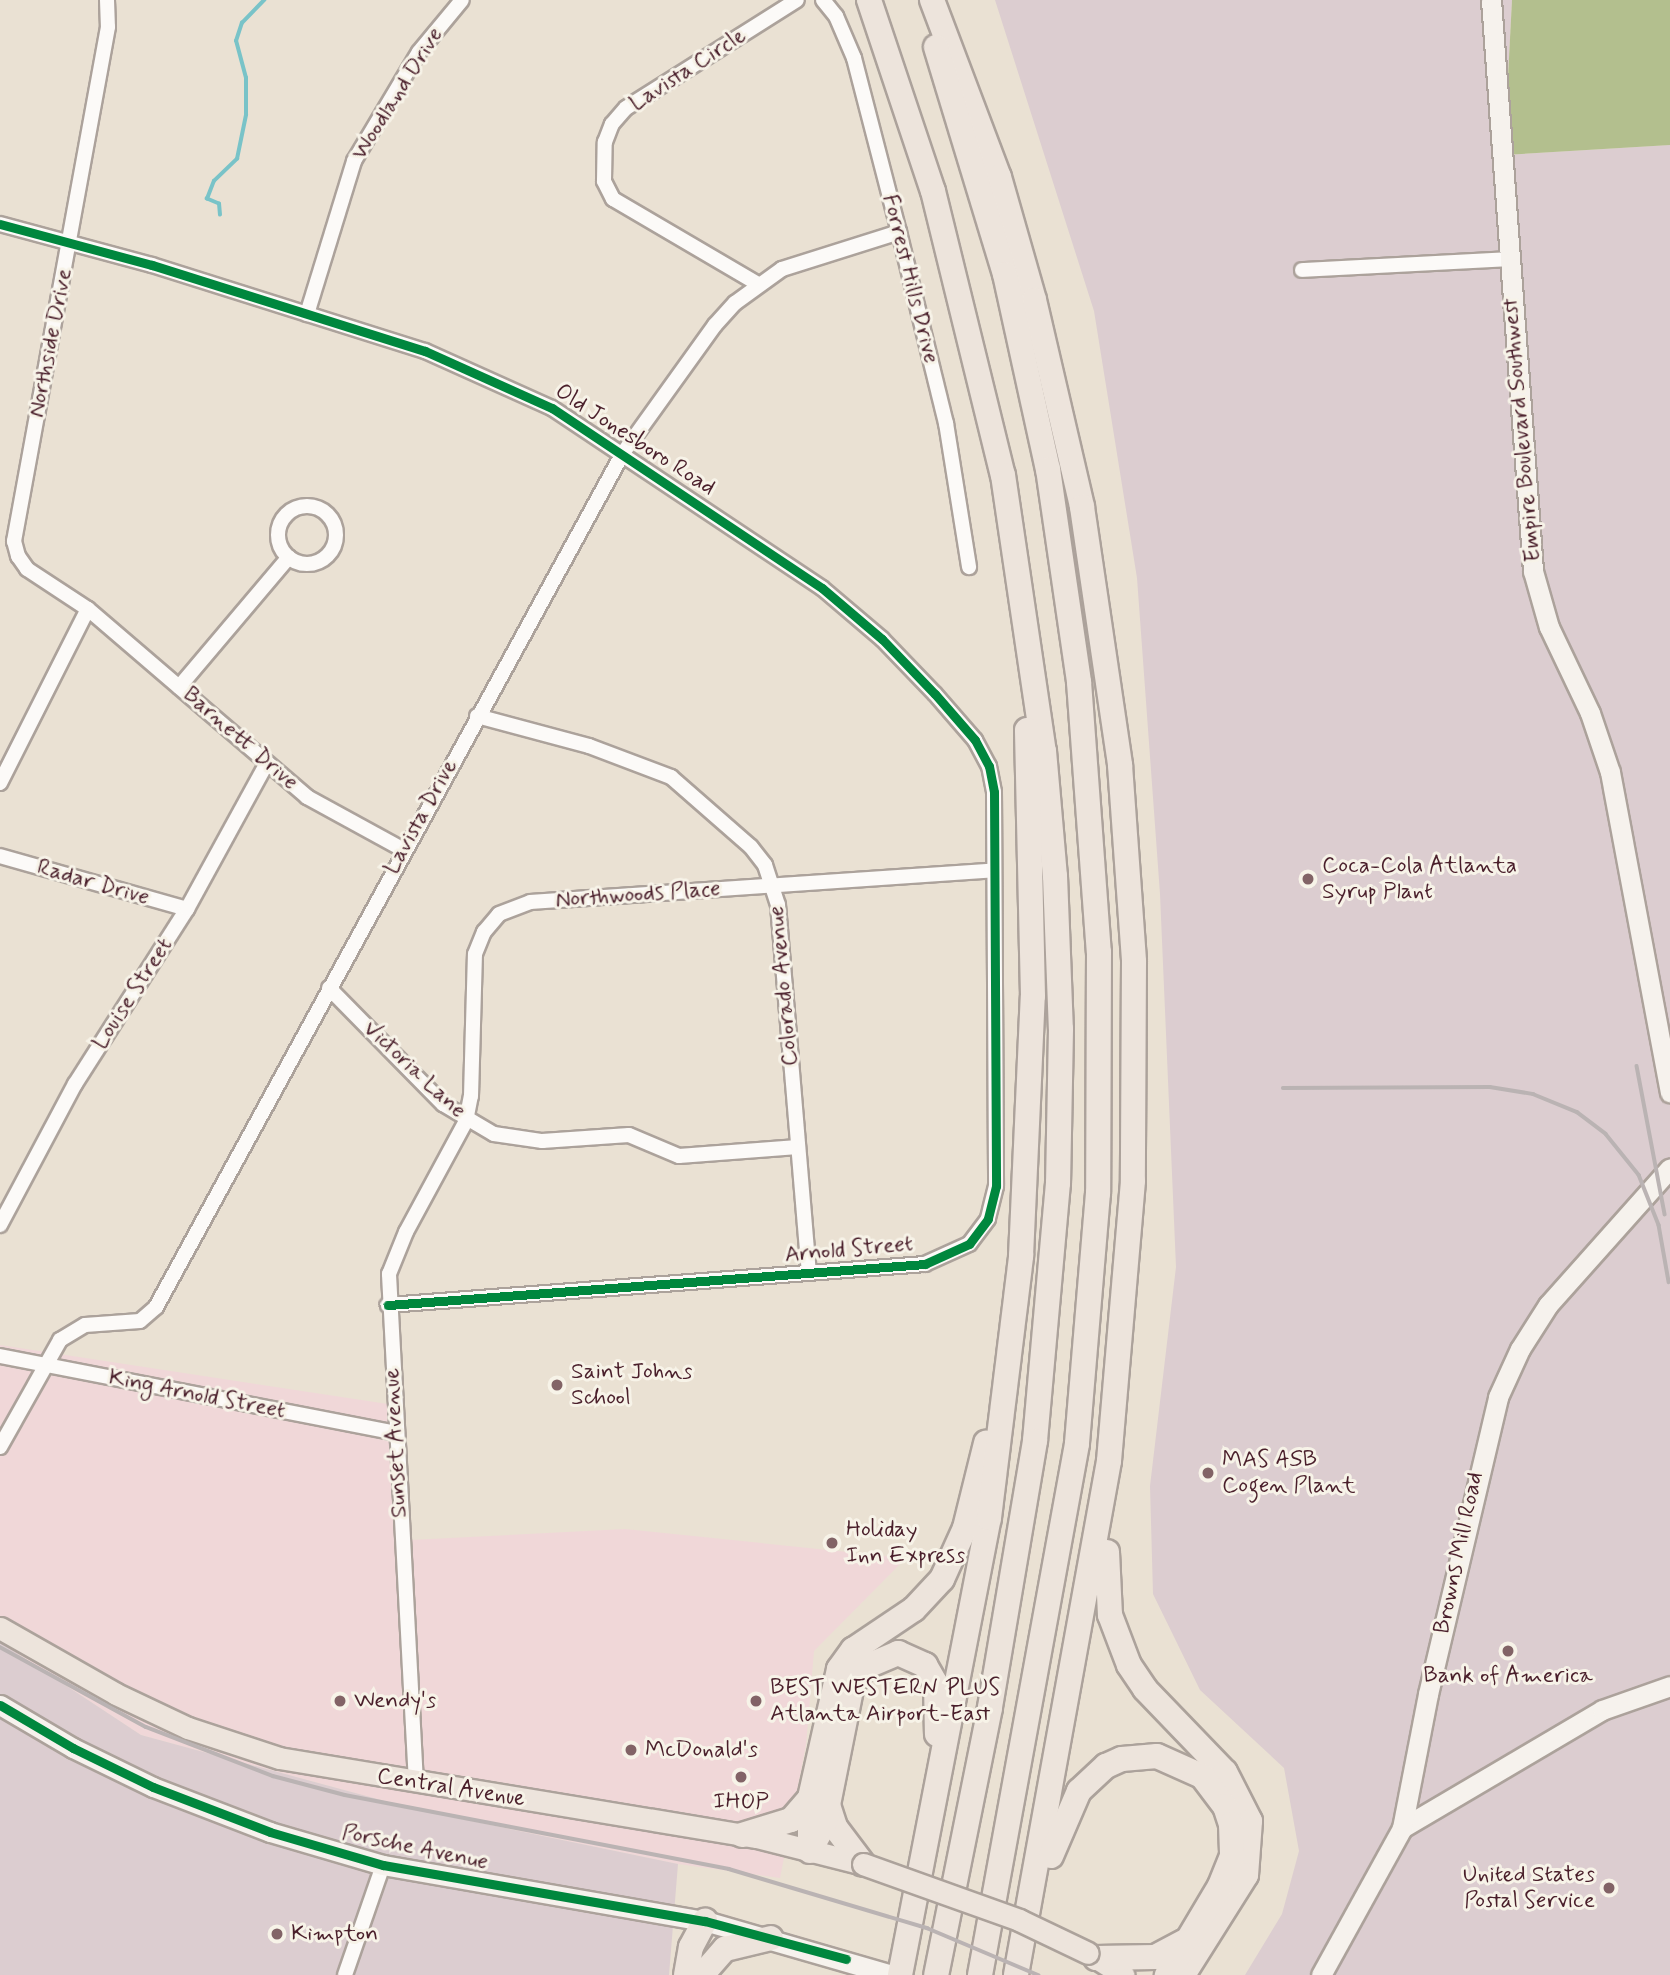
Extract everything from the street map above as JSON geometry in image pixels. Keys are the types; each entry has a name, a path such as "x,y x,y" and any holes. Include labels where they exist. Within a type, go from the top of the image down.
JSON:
{"highway":[{"path":"869,0 926,167 969,325 1003,475 1044,751 1055,876 1061,1029 1056,1221 1049,1323 1017,1558 936,1975"},
{"path":"920,0 1005,274 1048,469 1080,695 1099,952 1098,1193 1077,1444 979,1975"},
{"path":"932,0 979,116 1037,313 1094,572 1120,765 1132,924 1136,1070 1128,1250 1109,1461 1107,1590 1117,1639 1145,1689 1234,1784 1250,1821 1246,1875 1183,1975"},
{"path":"899,1972 926,1849 989,1518 1013,1337 1032,1062 1025,627"},
{"path":"963,1975 1048,1543 1063,1440 1079,1274 1087,984 1099,952"},
{"path":"810,1851 824,1825 819,1802 832,1692 845,1659 914,1609 942,1579 955,1556 1013,1337"},
{"path":"1016,1975 1109,1461"},
{"path":"742,1835 792,1820 819,1802 858,1674 887,1654 910,1655 932,1673 938,1696 926,1849"},
{"path":"1023,1944 1060,1830 1079,1791 1105,1766 1139,1755 1172,1759 1202,1776 1215,1790 1231,1824 1228,1870 1167,1975"},
{"path":"819,1802 863,1864"},
{"path":"686,1975 691,1947 705,1922"},
{"path":"702,1975 705,1922"},
{"path":"702,1975 725,1949 772,1938"},
{"path":"1092,1955 1155,1957 1186,1939"}],"main road":[{"name":"Central Avenue","path":"0,1628 116,1694 188,1728 290,1761 742,1835 863,1864 1019,1920 1092,1955 1123,1975"}],"street":[{"name":"Northside Drive","path":"88,609 27,569 14,541 108,27 107,0"},
{"name":"Woodland Drive","path":"307,314 354,161 419,52 462,0"},
{"name":"Lavista Circle","path":"758,284 614,199 604,181 605,142 612,124 626,108 797,0"},
{"name":"Forrest Hills Drive","path":"823,0 854,58 899,232 946,423 969,567"},
{"name":"Empire Boulevard Southwest","path":"1491,0 1533,571 1549,627 1590,713 1610,772 1670,1092"},
{"name":"Old Jonesboro Road","path":"0,225 70,243 307,314 484,374 552,408 623,453 822,588 882,639 935,694 975,740 989,766 994,792 994,870"},
{"name":"Lavista Drive","path":"0,1447 60,1339 72,1329 140,1321 156,1307 623,453 715,324 758,284 805,259 899,232"},
{"path":"1302,270 1509,259"},
{"path":"295,509 322,510 336,534 331,552 306,564 289,557 279,541 281,522 295,509"},
{"path":"179,687 289,557"},
{"path":"0,783 88,609"},
{"name":"Barnett Drive","path":"88,609 327,812 404,850"},
{"name":"Colorado Avenue","path":"477,716 589,746 671,777 751,847 774,886 809,1273"},
{"name":"Louise Street","path":"0,1225 75,1084 187,909 267,763"},
{"name":"Radar Drive","path":"0,856 187,909"},
{"name":"Northwoods Place","path":"466,1121 471,1096 475,954 484,932 499,914 530,902 994,870"},
{"name":"Arnold Street","path":"388,1305 939,1261 969,1244 988,1219 996,1186 994,870"},
{"name":"Victoria Lane","path":"329,988 466,1121 522,1140 629,1135 679,1156 798,1147"},
{"name":"Sunset Avenue","path":"416,1783 388,1305 389,1274 406,1232 466,1121"},
{"name":"Browns Mill Road","path":"1321,1975 1402,1828 1428,1694 1498,1397 1520,1349 1548,1305 1670,1168"},
{"name":"King Arnold Street","path":"0,1356 395,1433"},
{"path":"1402,1828 1596,1713 1638,1693 1670,1686"},
{"name":"Porsche Avenue","path":"0,1705 73,1748 153,1787 270,1832 383,1865 705,1922 899,1972"},
{"path":"345,1975 383,1865"}],"shaded area":[{"path":"995,0 1512,0 1504,155 1670,145 1670,1975 1245,1975 1282,1914 1299,1851 1284,1768 1200,1690 1153,1594 1150,1486 1176,1267 1160,894 1137,578 1094,311"},
{"path":"0,1345 401,1406 410,1540 625,1529 906,1558 814,1651 806,1745 780,1878 678,1864 418,1810 141,1735 0,1642"},
{"path":"0,1642 141,1735 418,1810 678,1864 669,1975 0,1975"}],"green space":[{"path":"1512,0 1670,0 1670,145 1504,155"}],"waterway":[{"path":"220,215 219,204 207,199 214,181 237,159 246,115 246,78 236,41 242,23 264,0"}],"railway":[{"path":"1637,1066 1665,1214"},
{"path":"1283,1088 1490,1087 1533,1094 1577,1112 1606,1134 1639,1175 1659,1225 1669,1282"},
{"path":"0,1647 146,1727 273,1776 345,1795 729,1869 927,1928 1038,1975"}],"cycle path":[{"path":"0,224 152,265 425,351 552,408 822,588 882,639 935,694 975,740 989,766 994,792 996,1186 988,1219 969,1244 925,1264 388,1305"},
{"path":"0,1705 73,1748 153,1787 270,1832 383,1865 705,1921 846,1959"}],"place":[{"name":"Coca-Cola Atlanta Syrup Plant","path":"1308,879"},
{"name":"Saint Johns School","path":"557,1385"},
{"name":"MAS ASB Cogen Plant","path":"1208,1473"},
{"name":"Holiday Inn Express","path":"832,1543"},
{"name":"Bank of America","path":"1508,1651"},
{"name":"Wendy's","path":"340,1701"},
{"name":"BEST WESTERN PLUS Atlanta Airport-East","path":"756,1701"},
{"name":"McDonald's","path":"631,1750"},
{"name":"IHOP","path":"741,1777"},
{"name":"United States Postal Service","path":"1609,1888"},
{"name":"Kimpton","path":"277,1934"}]}
